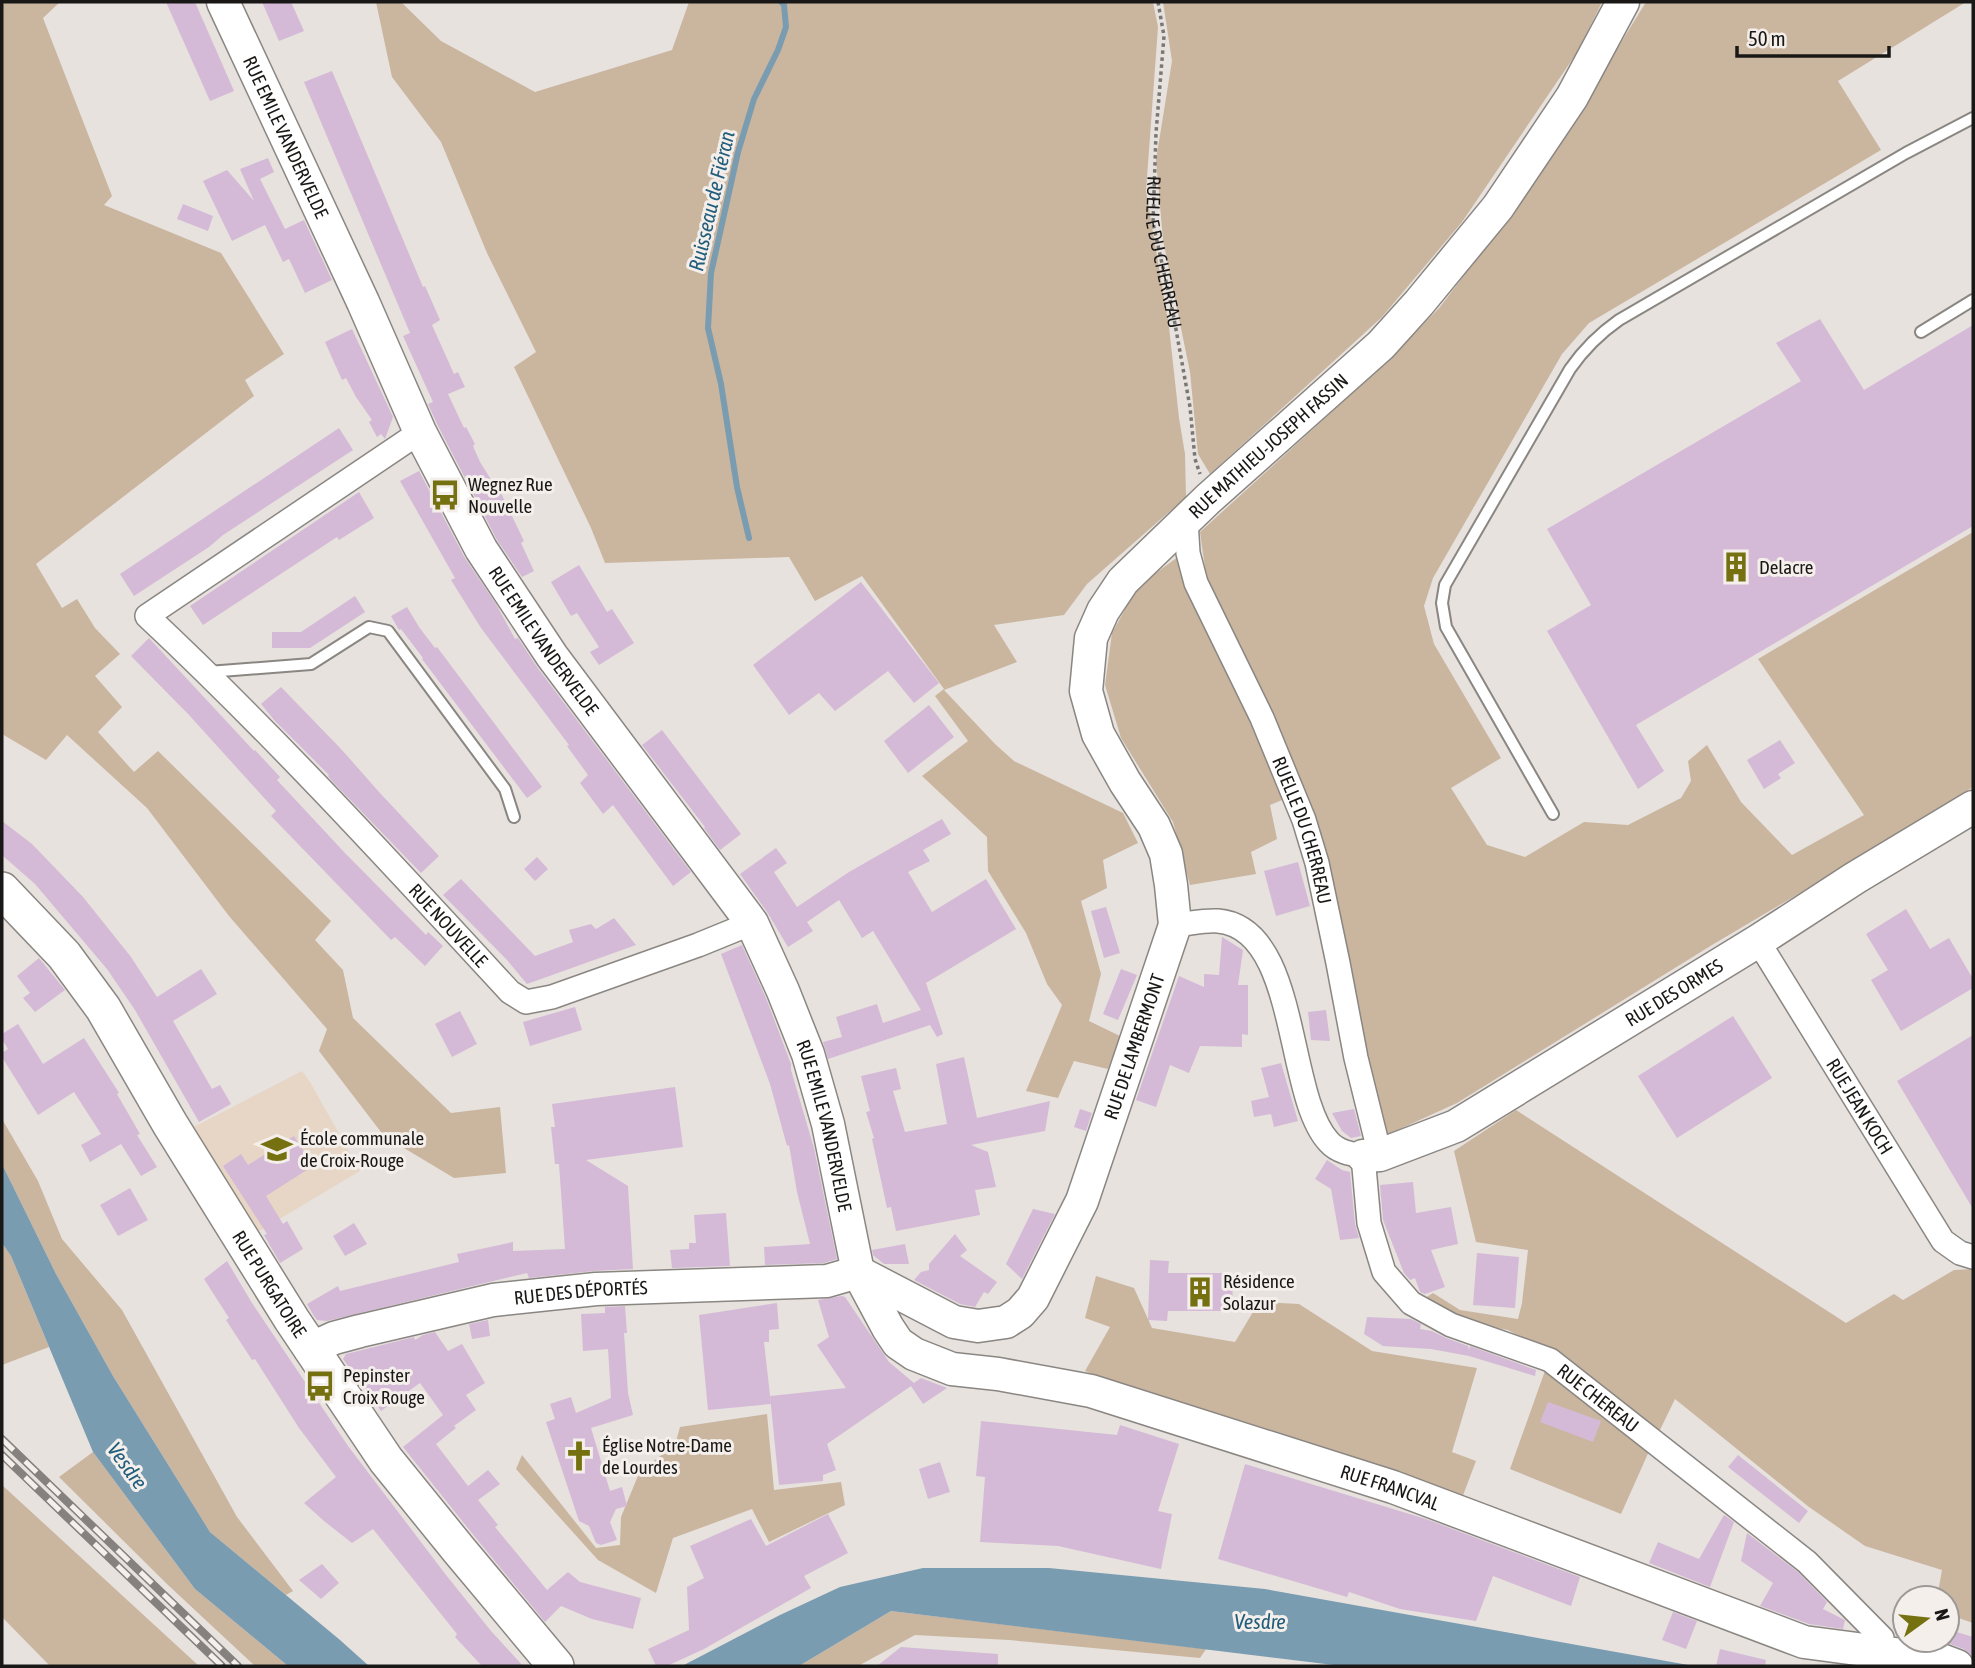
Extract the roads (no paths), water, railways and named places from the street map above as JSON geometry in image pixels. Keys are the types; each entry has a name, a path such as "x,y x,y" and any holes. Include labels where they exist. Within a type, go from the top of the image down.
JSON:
{"main road":[{"name":"RUE PURGATOIRE","path":"2,890 64,955 103,1008 170,1124 310,1349 386,1460 556,1666"}],"street":[{"name":"RUE EMILE VANDERVELDE","path":"222,2 363,302 420,432 481,549 552,656 752,923 808,1054 828,1124 858,1272"},
{"name":"RUE MATHIEU-JOSEPH FASSIN","path":"1175,925 1166,854 1154,826 1098,734 1086,691 1091,638 1103,611 1123,581 1197,510 1381,345 1419,303 1498,206 1572,97 1623,2"},
{"name":"RUE NOUVELLE","path":"420,432 147,617 207,672 510,992 526,1002 552,996 650,962 752,923"},
{"name":"RUELLE DU CHERREAU","path":"1197,510 1188,553 1196,583 1262,718 1304,820 1317,863 1338,962 1372,1156"},
{"name":"RUE DES ORMES","path":"1372,1156 1456,1126 1973,807"},
{"path":"1175,925 1218,921 1237,927 1254,940 1280,988 1308,1101 1319,1128 1329,1143 1343,1152 1372,1156"},
{"name":"RUE DE LAMBERMONT","path":"858,1272 954,1322 978,1326 1006,1322 1027,1305 1082,1201 1175,925"},
{"name":"RUE JEAN KOCH","path":"1758,941 1943,1241 1960,1253 1973,1257"},
{"name":"RUE CHEREAU","path":"1372,1156 1369,1223 1384,1272 1411,1303 1451,1325 1550,1360 1807,1562 1882,1638"},
{"name":"RUE DES DÉPORTÉS","path":"310,1349 334,1338 360,1331 493,1300 596,1289 827,1281 858,1272"},
{"name":"RUE FRANCVAL","path":"858,1272 898,1343 914,1354 952,1369 998,1374 1091,1391 1380,1483 1804,1642 1941,1660 1957,1666"}],"lane":[{"path":"1553,814 1446,627 1441,603 1445,585 1570,369 1601,333 1619,320 1906,153 1973,118"},
{"path":"1921,332 1973,300"},
{"path":"207,672 312,664 369,627 388,631 505,789 514,817"}],"water":[{"name":"Vesdre","path":"2,1164 56,1274 113,1376 210,1532 369,1666 288,1666 195,1589 93,1452 11,1256 2,1243"},
{"name":"Vesdre","path":"923,1568 1049,1568 1265,1589 1694,1666 1342,1666 891,1611 799,1666 682,1666 840,1587"}],"waterway":[{"name":"Ruisseau de Fiéran","path":"749,538 708,328 711,273 738,152 754,99 786,27 784,5 781,2"}],"railway":[{"path":"2,1439 238,1666"},
{"path":"2,1455 222,1666"}],"place":[{"name":"Wegnez Rue Nouvelle","path":"445,495"},
{"name":"Delacre","path":"1736,567"},
{"name":"École communale de Croix-Rouge","path":"277,1149"},
{"name":"Résidence Solazur","path":"1200,1292"},
{"name":"Pepinster Croix Rouge","path":"320,1386"},
{"name":"Église Notre-Dame de Lourdes","path":"579,1456"}]}
